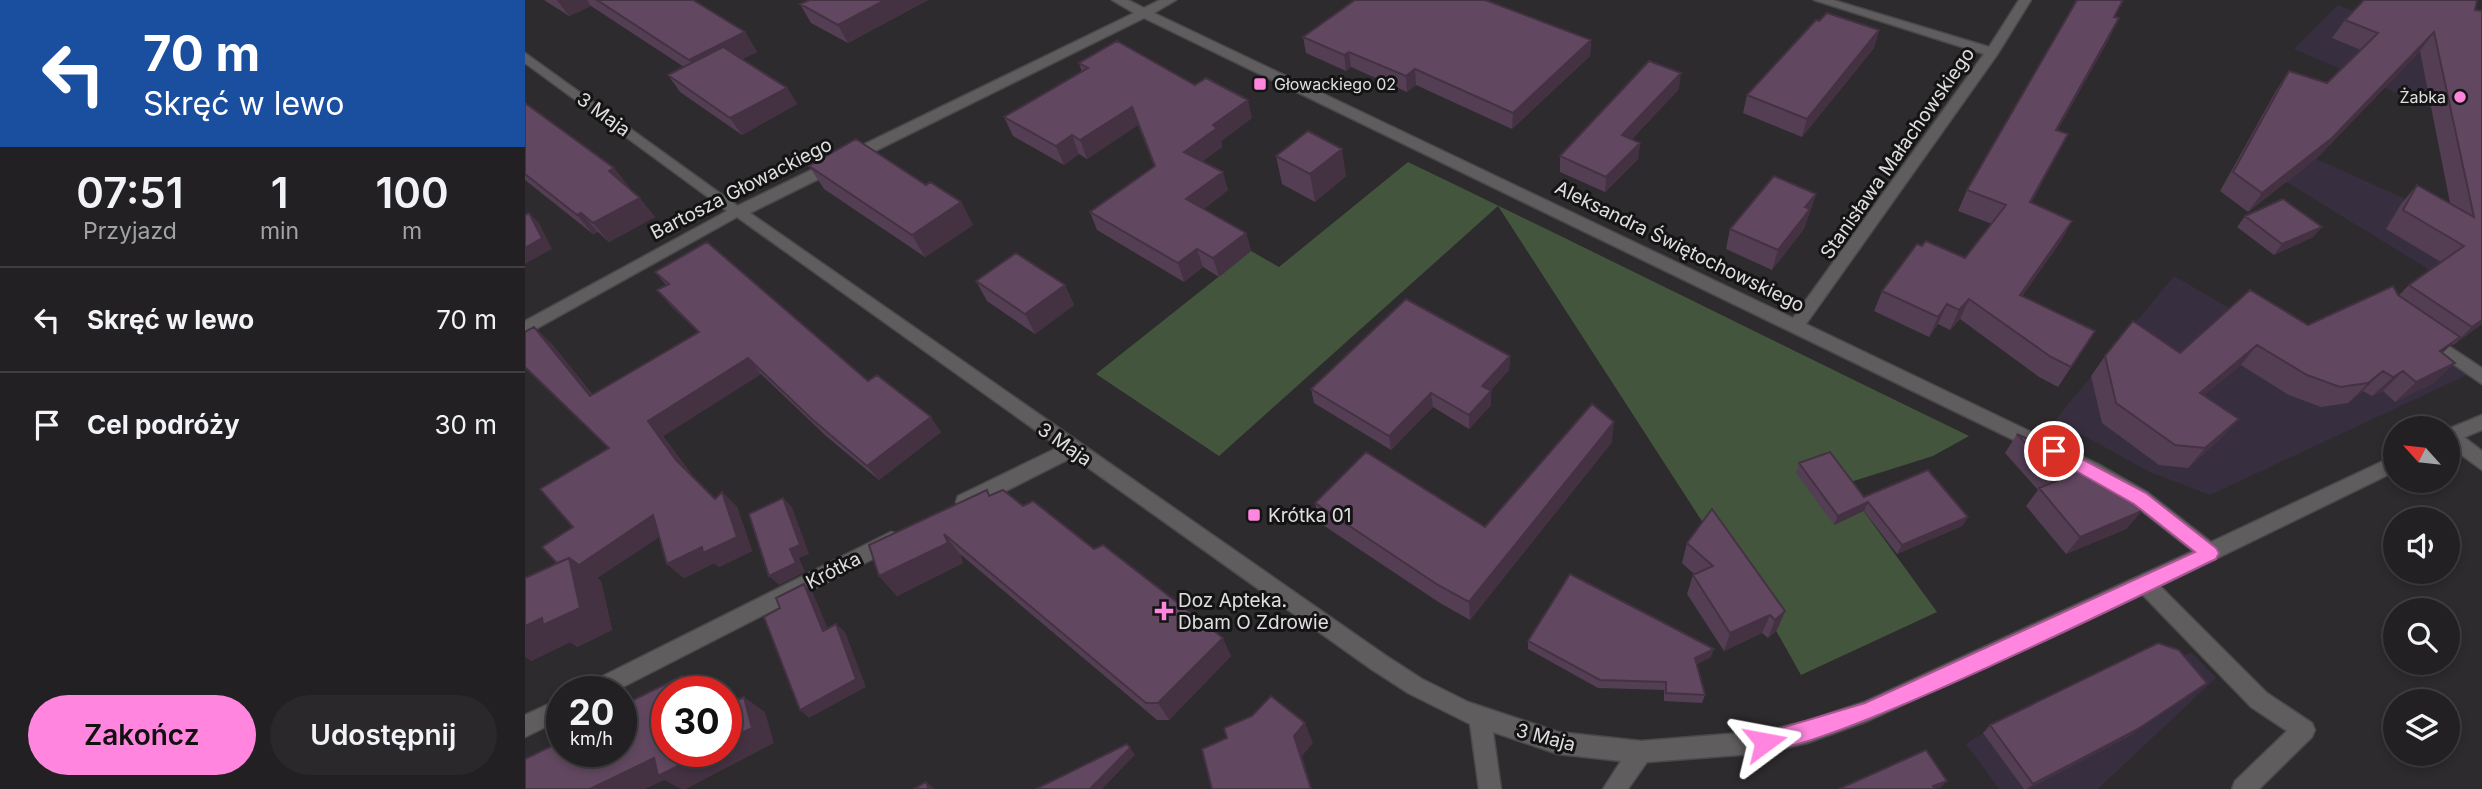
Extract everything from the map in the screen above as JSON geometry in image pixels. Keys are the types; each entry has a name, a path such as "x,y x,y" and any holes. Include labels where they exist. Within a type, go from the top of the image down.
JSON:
{"street":[{"name":"Aleksandra Świętochowskiego","path":"1118,0 2091,469 2140,498 2210,553"},
{"name":"Bartosza Głowackiego","path":"525,329 739,212 1170,0"},
{"path":"1820,0 1992,52"},
{"name":"Stanisława Małachowskiego","path":"1797,326 1992,52 2025,0"},
{"name":"3 Maja","path":"525,57 1072,449 1208,540 1378,662 1415,686 1480,718 1558,743 1641,752 1765,742 1807,732 1868,711 2145,584 2383,469"},
{"path":"2407,324 2482,376"},
{"path":"2461,432 2482,422"},
{"path":"2461,446 2482,461"},
{"path":"950,510 1072,449"},
{"name":"Krótka","path":"624,676 913,529"},
{"path":"2145,584 2259,700 2304,730 2243,789"},
{"path":"525,726 546,716"},
{"path":"1480,718 1490,789"},
{"path":"1614,789 1641,752"}],"shaded area":[{"path":"2338,5 2482,63 2473,126 2294,49"},
{"path":"2254,131 2450,219 2482,302 2241,154"},
{"path":"2174,276 2234,311 2440,356 2467,375 2210,495 2150,472 2055,420"},
{"path":"2192,653 2216,678 2098,789 1999,789 1966,744 1983,733 2170,658"}],"green space":[{"path":"1408,162 1969,436 1933,456 1844,484 1937,612 1801,675 1774,627 1707,529 1498,206 1219,456 1096,374 1251,251 1279,267"}],"building":[{"path":"597,0 693,0 745,32 689,60"},
{"path":"810,0 885,0 838,25 800,4"},
{"path":"1355,0 1485,0 1591,40 1513,113 1415,69 1406,76 1349,52 1344,55 1303,37"},
{"path":"2077,0 2123,0 2114,17 2119,18 2056,130 2068,134 2030,202 2072,221 2020,295 2095,331 2071,367 2051,357 1969,299 1959,310 1947,304 1938,317 1882,291 1917,244 1922,246 1926,241 1965,258 2006,205 1967,190"},
{"path":"2364,0 2477,0 2475,10 2482,11 2482,320 2472,327 2409,285 2464,246 2403,210 2417,185 2474,217 2434,32 2332,138 2262,193 2233,172 2289,71 2327,83 2378,33 2345,20"},
{"path":"1827,13 1879,30 1807,119 1747,95 1816,20 1819,21"},
{"path":"1117,41 1195,85 1206,78 1248,100 1213,125 1217,128 1184,152 1223,172 1186,199 1246,233 1213,258 1197,249 1178,263 1090,212 1155,166 1132,107 1080,140 1072,135 1056,146 1004,117 1088,68 1079,63"},
{"path":"723,47 787,88 730,118 668,75"},
{"path":"1649,61 1681,73 1622,135 1640,143 1606,177 1560,156"},
{"path":"525,103 614,168 609,171 640,198 593,223 581,213 577,215 525,174"},
{"path":"1308,131 1342,149 1310,174 1276,156"},
{"path":"856,139 926,185 930,182 961,202 912,235 809,166"},
{"path":"1774,176 1816,194 1805,207 1810,209 1778,250 1730,229"},
{"path":"2283,199 2322,227 2282,244 2245,216"},
{"path":"529,213 542,238 525,248 525,215"},
{"path":"707,242 868,381 877,375 931,417 867,466 813,420 748,358 648,421 676,460 715,499 722,492 737,537 703,553 702,547 667,564 653,515 579,565 569,558 557,563 542,547 573,527 540,489 609,448 525,367 525,332 534,327 590,396 699,332 657,290 669,284 655,272"},
{"path":"1016,253 1065,285 1025,314 976,281"},
{"path":"2393,286 2398,295 2460,337 2440,351 2455,363 2416,382 2403,371 2393,377 2383,371 2368,383 2340,387 2307,375 2257,345 2200,393 2239,419 2205,448 2175,445 2116,403 2105,356 2133,321 2180,353 2250,290 2308,325"},
{"path":"1406,299 1510,356 1482,386 1491,391 1469,415 1431,393 1389,436 1311,389"},
{"path":"1592,404 1614,422 1469,602 1438,585 1315,503 1366,452 1485,527"},
{"path":"2017,434 2110,478 2142,511 2080,537 2039,488 2059,480"},
{"path":"1830,452 1864,497 1928,470 1968,517 1902,545 1868,502 1838,516 1799,463"},
{"path":"987,490 989,496 1003,490 1023,506 1033,501 1094,549 1103,545 1223,638 1158,703 1146,703 944,534 948,543 879,576 869,545"},
{"path":"783,498 800,545 790,549 796,563 769,576 749,514"},
{"path":"1712,509 1785,611 1775,620 1770,615 1730,633 1693,575 1713,566 1687,543"},
{"path":"569,558 580,608 543,625 542,618 525,626 525,578"},
{"path":"1570,574 1714,649 1695,658 1705,695 1666,693 1666,682 1600,680 1528,641"},
{"path":"804,584 823,631 836,624 856,679 800,710 764,617 780,608 776,598"},
{"path":"2158,643 2179,650 2207,683 2138,729 2033,784 1990,725"},
{"path":"651,691 651,759 637,766 637,698"},
{"path":"1271,696 1305,723 1294,736 1311,789 1212,789 1202,749 1227,738 1224,728 1252,716"},
{"path":"744,697 752,728 742,733"},
{"path":"1127,744 1130,748 1090,789 1036,789"},
{"path":"546,749 546,767 635,767 590,789 525,789 525,759"},
{"path":"1926,750 1947,781 1933,786 1935,789 1839,789"},
{"path":"656,767 676,767 658,776"},
{"path":"926,782 929,789 914,789"}],"place":[{"name":"Głowackiego 02","path":"1260,84"},
{"name":"Żabka","path":"2460,97"},
{"name":"Krótka 01","path":"1254,515"},
{"name":"Doz Apteka. Dbam O Zdrowie","path":"1164,611"}],"route":[{"path":"1765,742 1807,732 1868,711 2210,553 2140,498 2054,451"}]}
